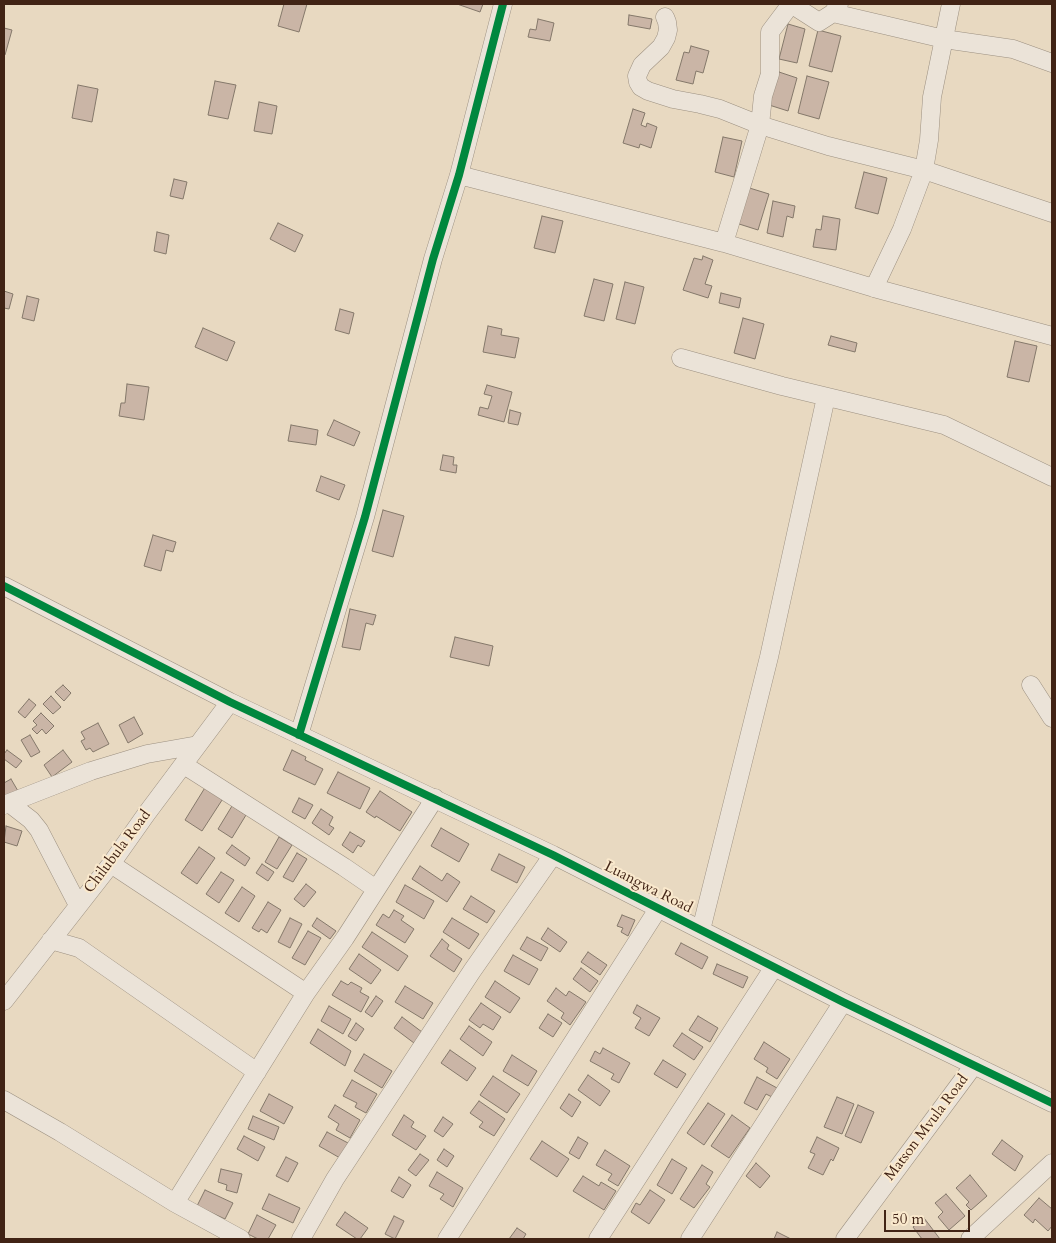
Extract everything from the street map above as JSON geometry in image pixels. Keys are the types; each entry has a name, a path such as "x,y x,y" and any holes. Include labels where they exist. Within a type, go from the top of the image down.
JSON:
{"street":[{"path":"299,735 365,516 433,259 459,175 503,4"},
{"path":"724,243 760,125 763,96 770,74 770,32 791,4 819,22 836,9 944,39 1013,50 1052,63"},
{"path":"874,288 902,229 924,170 929,140 932,97 951,4"},
{"path":"664,17 668,30 666,38 639,71 638,82 641,87 648,91 673,99 720,109 760,125 828,146 924,170 1052,213"},
{"path":"459,175 724,243 874,288 1052,336"},
{"path":"680,358 826,397 944,425 1052,477"},
{"path":"701,930 769,657 826,397"},
{"name":"Luangwa Road","path":"4,586 230,702 553,855 843,1002 1052,1103"},
{"path":"1032,685 1052,718"},
{"name":"Chilubula Road","path":"6,991 51,940 111,864 230,702"},
{"path":"6,804 91,771 147,754 198,745"},
{"path":"184,764 376,889"},
{"path":"175,1204 306,993 345,938 435,798"},
{"path":"6,804 31,820 39,830 78,905"},
{"path":"301,1239 351,1154 472,971 553,855"},
{"path":"111,864 306,993"},
{"path":"447,1239 658,909"},
{"path":"51,940 79,948 258,1072"},
{"path":"598,1239 774,967"},
{"path":"690,1239 843,1002"},
{"name":"Matson Mvula Road","path":"845,1239 974,1065"},
{"path":"4,1100 60,1132 175,1204 241,1239"},
{"path":"970,1239 1052,1163"}],"building":[{"path":"284,4 307,4 299,32 278,26"},
{"path":"457,4 483,4 480,12"},
{"path":"629,15 652,19 650,29 628,25"},
{"path":"538,19 554,23 550,41 528,37 530,29 536,30"},
{"path":"788,24 805,29 797,63 779,59"},
{"path":"4,28 12,30 5,55 4,54"},
{"path":"818,30 841,36 832,72 809,66"},
{"path":"691,46 709,51 703,73 696,71 693,84 676,80 684,52 689,53"},
{"path":"779,72 797,78 788,111 766,104"},
{"path":"807,76 829,82 819,119 798,113"},
{"path":"215,81 236,85 228,119 208,115"},
{"path":"78,85 98,89 92,122 72,118"},
{"path":"259,102 277,106 272,134 254,131"},
{"path":"633,109 645,113 641,125 646,127 647,123 657,127 651,148 640,144 639,148 623,143"},
{"path":"723,137 742,141 734,177 715,172"},
{"path":"864,172 887,178 878,214 855,208"},
{"path":"174,179 187,182 183,199 170,196"},
{"path":"743,186 769,194 758,230 736,223"},
{"path":"773,201 795,206 793,218 787,216 783,237 767,233"},
{"path":"542,216 563,221 555,253 534,248"},
{"path":"823,216 840,219 836,250 813,247 816,229 821,230"},
{"path":"278,223 303,235 295,252 270,239"},
{"path":"157,232 169,235 166,254 154,251"},
{"path":"703,256 713,260 705,284 712,286 708,298 683,290 694,258 702,260"},
{"path":"594,279 613,284 604,321 584,316"},
{"path":"625,282 644,287 635,324 616,319"},
{"path":"4,291 13,294 9,309 4,308"},
{"path":"721,293 741,298 739,308 719,303"},
{"path":"27,296 39,299 34,321 22,318"},
{"path":"340,309 354,313 349,334 335,330"},
{"path":"743,318 764,324 755,359 734,353"},
{"path":"488,326 502,329 501,335 519,338 515,358 483,352"},
{"path":"203,328 235,342 227,361 195,347"},
{"path":"831,336 857,343 855,352 828,345"},
{"path":"1015,341 1037,346 1029,382 1007,377"},
{"path":"127,384 149,387 144,420 119,416 121,403 125,403"},
{"path":"487,385 512,392 504,422 478,415 480,407 488,409 492,396 484,394"},
{"path":"510,410 521,413 518,425 508,423"},
{"path":"334,420 360,432 354,446 327,435"},
{"path":"291,425 318,430 316,445 288,441"},
{"path":"443,455 454,457 453,465 457,465 456,473 440,470"},
{"path":"321,476 345,485 339,500 316,491"},
{"path":"383,510 404,516 393,557 372,551"},
{"path":"153,535 176,542 173,552 166,550 161,571 144,566"},
{"path":"350,609 376,615 373,625 366,623 360,650 342,647"},
{"path":"455,637 493,646 489,666 450,657"},
{"path":"63,685 71,693 64,701 55,692"},
{"path":"51,696 61,707 53,714 43,704"},
{"path":"29,699 36,705 25,718 18,712"},
{"path":"41,713 54,726 46,734 42,729 37,734 32,729 37,725 33,721"},
{"path":"134,717 143,734 128,743 119,725"},
{"path":"98,723 109,744 93,752 90,748 86,750 81,741 85,739 81,732"},
{"path":"30,735 40,752 31,757 21,740"},
{"path":"7,750 22,761 16,768 4,759 4,754"},
{"path":"63,750 72,762 52,777 44,765"},
{"path":"292,750 306,757 305,760 323,769 315,785 283,770"},
{"path":"338,772 370,788 360,809 327,793"},
{"path":"11,779 18,791 4,799 4,783"},
{"path":"206,786 224,797 202,831 185,820"},
{"path":"380,791 412,812 400,831 366,812"},
{"path":"299,798 313,805 305,819 292,812"},
{"path":"232,806 246,815 232,838 218,829"},
{"path":"321,809 333,817 329,825 334,828 329,835 312,823"},
{"path":"6,826 22,831 17,846 4,842"},
{"path":"441,828 469,844 459,862 431,846"},
{"path":"350,832 365,841 361,847 358,845 353,853 342,845"},
{"path":"279,837 292,845 277,869 265,862"},
{"path":"232,845 250,858 245,866 226,853"},
{"path":"199,847 215,858 197,884 181,873"},
{"path":"297,853 307,859 293,882 283,877"},
{"path":"499,854 525,867 517,883 491,870"},
{"path":"262,864 274,872 268,881 256,873"},
{"path":"420,866 442,881 447,873 460,882 447,902 412,879"},
{"path":"221,872 234,880 219,903 206,894"},
{"path":"306,884 316,892 304,907 294,899"},
{"path":"405,885 434,901 424,919 396,902"},
{"path":"242,887 255,896 239,922 225,913"},
{"path":"471,896 495,911 487,923 463,909"},
{"path":"268,902 281,910 267,933 261,929 259,932 252,928"},
{"path":"394,910 404,916 401,920 414,929 405,943 376,925 383,914 389,918"},
{"path":"622,915 635,920 628,936 621,932 623,928 617,926"},
{"path":"290,918 302,924 290,948 278,942"},
{"path":"317,918 336,931 330,939 312,926"},
{"path":"452,918 479,934 469,949 443,932"},
{"path":"548,928 567,942 560,952 541,939"},
{"path":"308,931 321,938 305,965 292,958"},
{"path":"372,932 408,956 398,971 362,947"},
{"path":"527,937 548,948 541,961 520,949"},
{"path":"442,939 449,945 447,949 462,959 454,972 430,956"},
{"path":"681,943 708,957 702,969 675,954"},
{"path":"588,952 607,965 600,975 581,962"},
{"path":"359,954 381,970 371,984 349,969"},
{"path":"513,955 538,969 529,985 504,971"},
{"path":"717,964 748,977 743,988 713,974"},
{"path":"581,968 598,981 590,992 573,979"},
{"path":"341,981 348,985 351,982 362,988 360,992 369,997 361,1012 332,995"},
{"path":"495,981 520,998 510,1013 485,997"},
{"path":"405,986 433,1003 423,1019 395,1002"},
{"path":"556,988 566,996 569,991 586,1002 570,1025 561,1018 564,1013 547,1001"},
{"path":"376,996 383,1001 372,1017 365,1012"},
{"path":"481,1003 501,1017 493,1030 483,1024 480,1028 469,1020"},
{"path":"637,1005 660,1018 649,1036 635,1028 641,1018 633,1013"},
{"path":"329,1006 351,1019 343,1034 321,1021"},
{"path":"548,1014 562,1023 553,1037 539,1028"},
{"path":"698,1016 718,1028 710,1042 689,1030"},
{"path":"402,1017 422,1032 414,1043 394,1028"},
{"path":"356,1023 364,1029 356,1041 348,1036"},
{"path":"469,1026 492,1042 483,1056 460,1039"},
{"path":"318,1029 351,1051 345,1066 310,1043"},
{"path":"682,1033 703,1047 694,1060 673,1046"},
{"path":"764,1042 790,1059 777,1079 766,1072 768,1068 754,1059"},
{"path":"603,1048 630,1063 619,1083 611,1079 614,1074 590,1061 595,1051 600,1054"},
{"path":"450,1050 476,1068 467,1081 441,1063"},
{"path":"364,1054 392,1071 382,1088 354,1071"},
{"path":"512,1055 537,1071 528,1086 503,1071"},
{"path":"663,1060 686,1074 677,1088 654,1074"},
{"path":"588,1075 610,1091 600,1106 578,1090"},
{"path":"493,1076 520,1094 507,1113 480,1095"},
{"path":"757,1077 777,1088 772,1097 766,1094 757,1110 744,1103"},
{"path":"352,1080 377,1094 366,1113 355,1107 357,1103 343,1096"},
{"path":"269,1094 293,1107 284,1124 260,1111"},
{"path":"569,1094 581,1102 572,1117 560,1108"},
{"path":"837,1097 854,1104 842,1134 824,1127"},
{"path":"479,1101 505,1119 494,1136 479,1127 483,1122 470,1113"},
{"path":"708,1103 725,1114 704,1145 687,1133"},
{"path":"335,1105 360,1120 350,1138 336,1130 339,1124 328,1117"},
{"path":"858,1105 874,1112 861,1143 845,1136"},
{"path":"404,1115 414,1122 411,1127 426,1136 416,1150 392,1135"},
{"path":"732,1115 750,1128 729,1158 711,1146"},
{"path":"253,1116 279,1127 274,1140 248,1129"},
{"path":"443,1117 453,1124 443,1137 434,1131"},
{"path":"327,1132 348,1143 340,1158 319,1146"},
{"path":"244,1136 265,1147 258,1161 237,1149"},
{"path":"578,1137 588,1143 579,1159 569,1153"},
{"path":"817,1137 839,1148 823,1175 808,1168 815,1154 810,1152"},
{"path":"1002,1140 1023,1156 1015,1171 992,1154"},
{"path":"542,1141 569,1159 557,1177 530,1159"},
{"path":"444,1149 454,1156 447,1167 437,1160"},
{"path":"605,1150 630,1166 618,1186 608,1180 612,1174 596,1165"},
{"path":"420,1154 429,1160 416,1176 408,1170"},
{"path":"286,1157 298,1163 288,1182 276,1176"},
{"path":"672,1159 687,1168 672,1194 657,1185"},
{"path":"756,1163 770,1176 760,1188 746,1176"},
{"path":"702,1165 713,1172 706,1184 710,1187 694,1208 680,1199"},
{"path":"221,1169 242,1174 237,1193 226,1190 227,1185 218,1182"},
{"path":"437,1172 463,1188 453,1207 440,1199 444,1194 429,1186"},
{"path":"970,1175 987,1196 971,1210 966,1205 969,1202 956,1188"},
{"path":"583,1176 599,1186 601,1182 616,1191 604,1210 573,1191"},
{"path":"399,1177 411,1185 403,1198 391,1191"},
{"path":"205,1190 233,1203 225,1219 197,1206"},
{"path":"650,1190 665,1200 649,1224 631,1212 636,1203 640,1205"},
{"path":"269,1194 300,1208 293,1223 262,1209"},
{"path":"946,1194 965,1216 949,1230 938,1217 943,1212 935,1203"},
{"path":"1039,1198 1052,1209 1052,1226 1048,1231 1035,1219 1033,1223 1024,1215"},
{"path":"345,1212 368,1228 360,1239 357,1239 336,1225"},
{"path":"257,1215 276,1225 268,1239 258,1239 248,1234"},
{"path":"394,1216 404,1221 395,1239 385,1234"},
{"path":"924,1218 940,1239 922,1239 913,1227"},
{"path":"517,1228 526,1234 523,1239 509,1239"},
{"path":"777,1232 791,1239 774,1239"}],"cycle path":[{"path":"299,735 365,517 433,259 459,175 503,4"},
{"path":"4,586 230,702 553,855 843,1002 1052,1103"}]}
